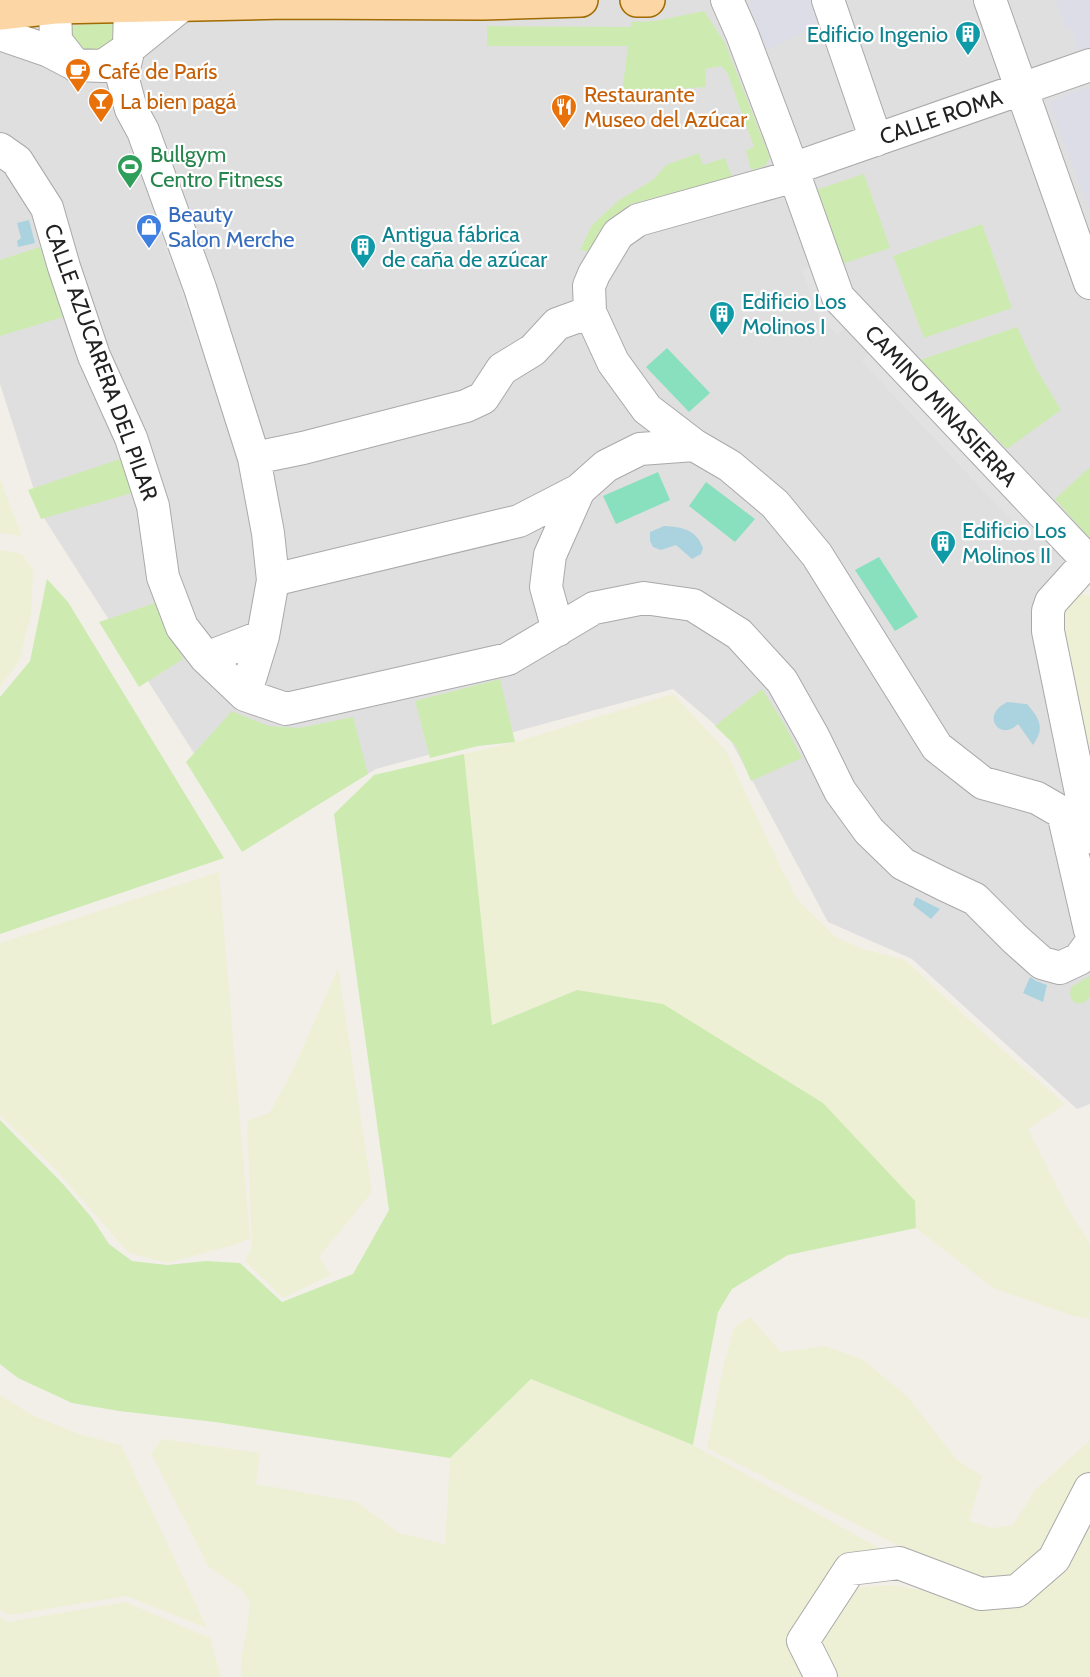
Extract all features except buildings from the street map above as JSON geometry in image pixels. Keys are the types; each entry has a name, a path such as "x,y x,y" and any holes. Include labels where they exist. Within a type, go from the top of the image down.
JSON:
{"main road":[{"path":"0,13 55,7 286,2 581,0"},
{"path":"637,0 648,0"}],"street":[{"name":"CAMINO MINASIERRA","path":"727,0 742,34 838,297 1089,562"},
{"path":"828,0 876,140"},
{"path":"990,0 1090,283"},
{"path":"55,7 56,41 75,65 103,66 182,5"},
{"path":"130,6 129,48 122,76 131,109 143,131 168,196 204,299 254,458 268,533 273,580 263,636 245,695"},
{"path":"0,34 49,51 75,65 131,109"},
{"name":"CALLE ROMA","path":"590,312 589,286 594,274 618,234 638,220 793,172 876,140 1090,65"},
{"name":"CALLE AZUCARERA DEL PILAR","path":"0,149 17,161 47,208 94,356 130,438 153,506 163,577 182,627 206,658 245,695 286,709 508,659 594,608 644,598 693,605 739,634 782,681 840,791 869,831 903,864 975,899 1042,963 1060,968 1079,959 1090,944"},
{"path":"254,458 303,448 466,406 483,398 502,369 533,350 557,324 590,312 613,362 647,409 694,445 730,466 775,504 818,555 937,747 983,783 1037,798 1063,813 1090,930"},
{"path":"640,449 647,409"},
{"path":"273,580 519,521 579,490 606,466 640,449 694,445"},
{"path":"558,630 546,587 550,555 579,490"},
{"path":"519,521 538,536 550,555"},
{"path":"1089,562 1051,602 1048,611 1048,631 1090,837"},
{"path":"206,658 263,636"},
{"path":"821,1677 803,1641 850,1569 899,1563 981,1594 1017,1591 1054,1558 1090,1489"}],"shaded area":[{"path":"0,0 1090,0 1090,570 1051,611 1090,819 1090,1104 1077,1109 912,959 828,922 731,741 673,689 376,769 252,844 42,515 0,384"},
{"path":"754,0 839,0 840,8 805,31 764,52 748,5"},
{"path":"1055,0 1090,0 1090,53 1081,57 1071,28 1066,30"},
{"path":"1090,86 1090,212 1049,102"},
{"path":"1040,114 1049,114 1090,231 1090,252"},
{"path":"150,186 178,270 173,272 146,187"},
{"path":"813,266 846,325 837,335 818,315 802,270"},
{"path":"184,286 215,377 211,379 179,288"},
{"path":"871,351 1038,529 1029,539 862,362"}],"green space":[{"path":"704,11 725,43 770,158 765,166 751,170 746,150 754,147 727,72 721,66 705,69 706,87 622,93 628,46 487,46 487,26 631,27 631,22 655,21"},
{"path":"119,21 113,48 87,54 70,38 69,26"},
{"path":"699,153 703,165 725,158 732,177 631,204 611,218 599,232 589,252 580,250 592,225 618,201 654,179 666,165"},
{"path":"864,174 890,248 842,264 816,190"},
{"path":"982,224 1012,308 924,338 893,256"},
{"path":"40,247 63,317 0,336 0,260"},
{"path":"1017,327 1037,370 1061,410 1007,449 920,360"},
{"path":"667,348 710,393 689,412 646,367"},
{"path":"123,458 132,493 41,519 28,490"},
{"path":"1090,467 1090,539 1055,499"},
{"path":"658,472 670,500 616,524 603,496"},
{"path":"0,479 22,536 0,533"},
{"path":"706,482 755,519 735,542 689,506"},
{"path":"0,550 22,554 33,570 31,615 19,661 0,687"},
{"path":"879,557 918,617 895,631 855,570"},
{"path":"47,579 68,602 224,858 0,934 0,697 30,661"},
{"path":"1079,592 1090,597 1090,794 1059,607"},
{"path":"155,603 183,659 139,687 99,622"},
{"path":"500,679 515,742 478,746 430,758 415,701"},
{"path":"762,689 802,758 751,781 736,746 715,726"},
{"path":"673,694 726,751 797,899 834,936 863,949 905,960 1065,1104 1028,1129 1067,1207 1090,1244 1090,1319 1071,1315 993,1288 916,1228 915,1201 577,990 491,1025 464,754 515,742"},
{"path":"232,711 269,726 299,728 353,717 368,774 242,852 186,762"},
{"path":"464,754 492,1025 577,990 663,1004 823,1103 915,1201 916,1228 788,1255 732,1289 718,1312 693,1445 531,1379 450,1458 72,1403 18,1378 0,1364 0,1120 64,1185 92,1218 109,1244 132,1261 167,1265 206,1261 240,1263 282,1302 353,1274 389,1210 334,814 374,775"},
{"path":"219,872 250,1238 234,1245 167,1263 129,1253 56,1170 0,1115 0,943"},
{"path":"338,968 372,1192 319,1257 331,1275 283,1298 245,1261 252,1248 247,1121 270,1112 294,1068"},
{"path":"1090,976 1090,997 1084,1003 1074,1003 1070,995 1071,987"},
{"path":"750,1317 781,1352 825,1346 862,1359 907,1396 957,1460 982,1476 969,1521 992,1528 1013,1525 1035,1490 1090,1440 1090,1473 1049,1554 1013,1581 981,1588 707,1448 722,1372 734,1327"},
{"path":"531,1379 693,1445 890,1554 792,1644 802,1677 241,1677 241,1661 250,1603 242,1590 208,1566 151,1453 162,1439 260,1453 256,1484 357,1502 399,1533 445,1544 450,1458"},
{"path":"0,1395 32,1415 82,1435 121,1445 207,1628 126,1596 10,1615 0,1610"},
{"path":"1090,1510 1090,1677 830,1677 813,1650 850,1588 892,1585 928,1591 970,1608 1001,1608"},
{"path":"125,1602 210,1638 221,1677 0,1677 0,1617 8,1622"}],"water":[{"path":"29,220 35,243 18,247 17,241 21,238 17,223"},
{"path":"664,526 682,528 692,533 703,548 701,554 692,559 676,545 661,550 653,547 650,532"},
{"path":"1007,702 1027,704 1035,714 1040,729 1033,745 1018,724 1005,730 996,725 995,714"},
{"path":"916,897 940,909 931,919 913,905"},
{"path":"1030,977 1047,985 1043,1002 1023,993"}],"place":[{"name":"Edificio Ingenio","path":"968,57"},
{"name":"Café de París","path":"78,94"},
{"name":"La bien pagá","path":"101,124"},
{"name":"Restaurante Museo del Azúcar","path":"564,130"},
{"name":"Bullgym Centro Fitness","path":"130,190"},
{"name":"Beauty Salon Merche","path":"149,250"},
{"name":"Antigua fábrica de caña de azúcar","path":"363,270"},
{"name":"Edificio Los Molinos I","path":"722,337"},
{"name":"Edificio Los Molinos II","path":"943,566"}]}
